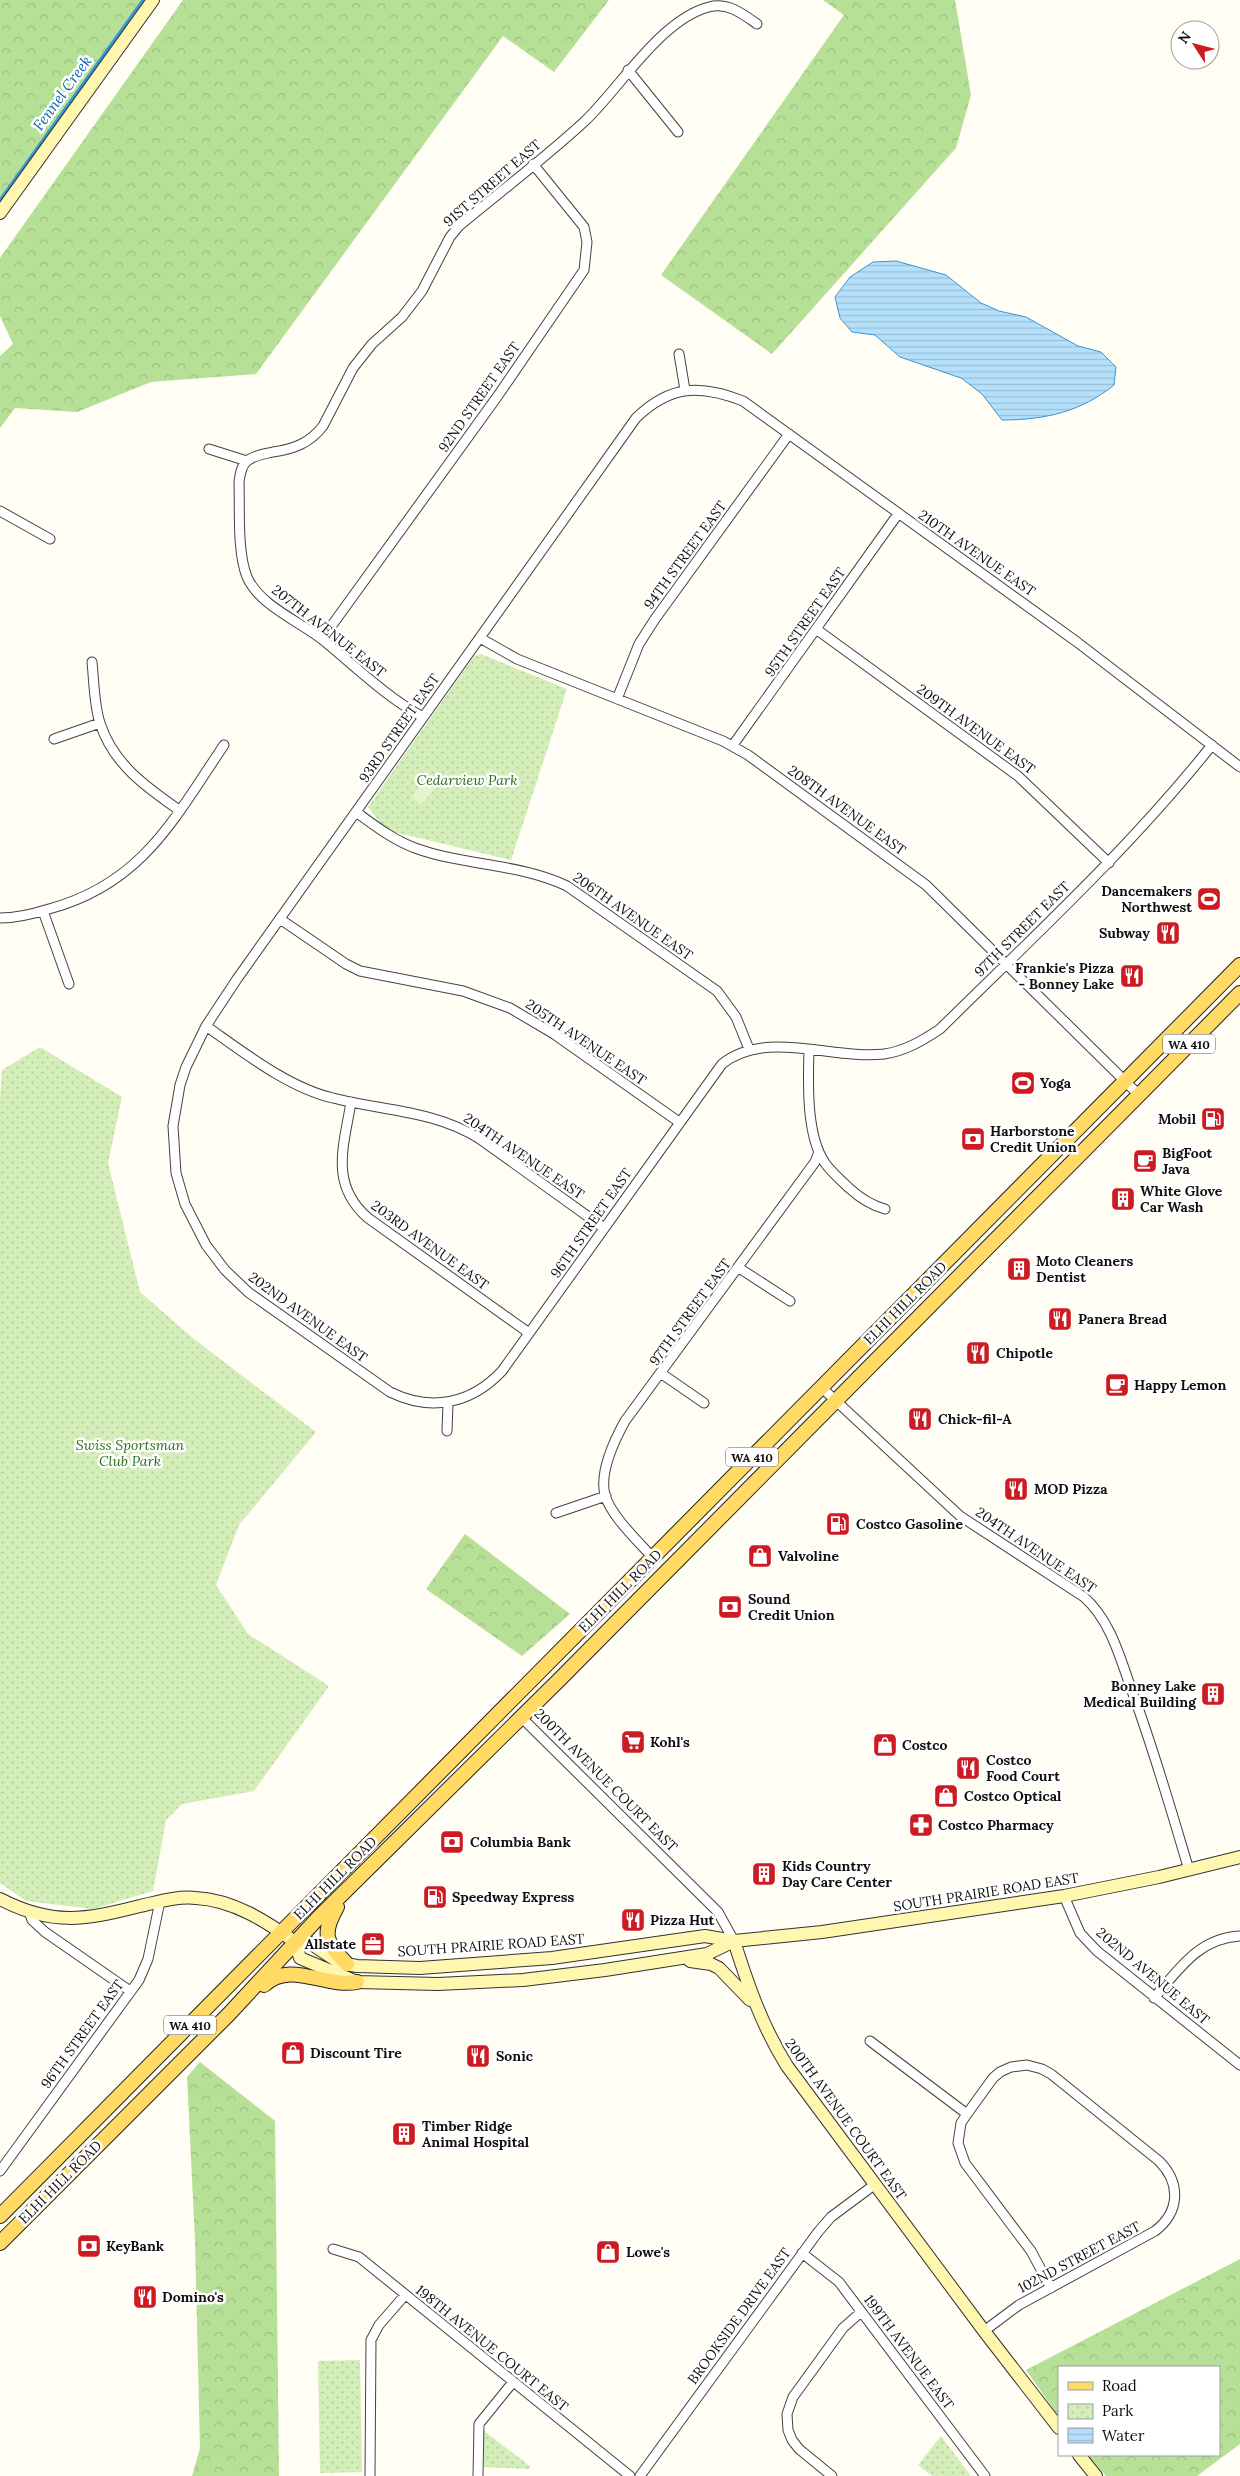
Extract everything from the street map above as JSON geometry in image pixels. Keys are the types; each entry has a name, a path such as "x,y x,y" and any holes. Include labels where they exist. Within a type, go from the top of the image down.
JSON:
{"main road":[{"path":"0,213 153,0"},
{"name":"ELHI HILL ROAD","path":"0,2216 1240,965"},
{"name":"ELHI HILL ROAD","path":"0,2243 229,2014 295,1942 998,1239 1138,1094 1240,993"},
{"name":"SOUTH PRAIRIE ROAD EAST","path":"734,1941 707,1954 522,1980 402,1985 357,1982 300,1958 295,1942 310,1943 326,1955 347,1964 420,1968 552,1958 705,1936 734,1941 822,1932 1064,1896 1189,1870 1240,1857"},
{"path":"347,1964 331,1947 327,1938 329,1921 337,1907 370,1868"},
{"path":"0,1899 30,1914 67,1919 96,1917 160,1901 194,1897 213,1900 238,1908 295,1942"},
{"name":"200TH AVENUE COURT EAST","path":"734,1941 757,2008 771,2041 786,2066 1058,2427"},
{"path":"678,1959 711,1964 719,1968 757,2008"},
{"path":"229,2014 279,1974 291,1974 344,1985 357,1982"},
{"path":"1080,2456 1096,2476"}],"street":[{"name":"91ST STREET EAST","path":"247,461 264,454 297,447 316,435 323,426 353,368 372,344 402,318 422,290 450,237 459,226 587,120 628,70 661,38 696,11 718,5 730,7 757,24"},
{"path":"628,70 678,132"},
{"name":"92ND STREET EAST","path":"322,639 497,397 584,270 587,242 584,227 533,164"},
{"path":"679,354 685,390"},
{"name":"210TH AVENUE EAST","path":"685,390 710,390 743,400 1077,642 1240,767"},
{"name":"93RD STREET EAST","path":"173,1149 173,1126 180,1085 186,1067 206,1026 636,418 646,408 672,394 685,390"},
{"name":"94TH STREET EAST","path":"617,699 639,644 655,619 789,434"},
{"path":"209,449 247,461"},
{"name":"207TH AVENUE EAST","path":"247,461 241,471 239,482 242,551 247,577 253,587 266,600 322,639 384,690 423,717"},
{"path":"0,511 50,539"},
{"name":"95TH STREET EAST","path":"733,745 898,514"},
{"name":"209TH AVENUE EAST","path":"816,629 1018,776 1109,863"},
{"name":"208TH AVENUE EAST","path":"480,638 517,659 733,745 926,885 1138,1094"},
{"path":"92,662 100,723 118,756 131,774 143,786 180,810"},
{"path":"54,738 100,723"},
{"path":"0,918 22,916 70,904 120,876 154,846 224,745"},
{"name":"97TH STREET EAST","path":"809,1050 876,1054 910,1047 940,1029 1156,815 1212,745"},
{"name":"206TH AVENUE EAST","path":"356,812 392,837 414,848 540,874 567,886 717,991 736,1017 749,1049"},
{"path":"43,911 69,984"},
{"name":"205TH AVENUE EAST","path":"280,919 346,964 360,971 463,991 495,1002 526,1016 679,1122"},
{"name":"204TH AVENUE EAST","path":"206,1026 288,1079 319,1094 427,1116 458,1126 480,1139 604,1228"},
{"path":"749,1049 768,1047 809,1050 808,1104 819,1152 824,1163 846,1185 872,1206 884,1209"},
{"name":"96TH STREET EAST","path":"448,1403 469,1397 492,1381 529,1333 715,1072 727,1060 749,1049"},
{"name":"203RD AVENUE EAST","path":"351,1102 341,1161 344,1183 353,1203 368,1218 529,1333"},
{"name":"202ND AVENUE EAST","path":"173,1149 180,1189 191,1218 215,1258 236,1281 390,1392 418,1402 448,1403"},
{"name":"97TH STREET EAST","path":"606,1496 604,1485 614,1441 625,1421 662,1374 739,1268 814,1162 819,1152"},
{"path":"739,1268 790,1301"},
{"path":"662,1374 704,1403"},
{"name":"204TH AVENUE EAST","path":"821,1387 960,1516 1084,1597 1094,1606 1114,1641 1150,1738 1189,1870"},
{"path":"447,1431 448,1403"},
{"path":"556,1514 606,1496 622,1522 653,1558"},
{"name":"200TH AVENUE COURT EAST","path":"521,1717 718,1912 734,1941"},
{"name":"202ND AVENUE EAST","path":"1064,1896 1076,1925 1086,1940 1154,1998 1240,2065"},
{"name":"96TH STREET EAST","path":"0,2171 139,1980 148,1958 160,1901"},
{"path":"30,1914 32,1920 45,1932 130,1991"},
{"path":"1154,1998 1198,1949 1220,1939 1240,1936"},
{"path":"870,2041 967,2114 958,2134 960,2154 1031,2251 1051,2288"},
{"name":"102ND STREET EAST","path":"967,2114 993,2078 1000,2072 1018,2065 1033,2066 1051,2074 1160,2161 1172,2178 1176,2198 1168,2218 1155,2231 1018,2305 984,2331"},
{"name":"BROOKSIDE DRIVE EAST","path":"640,2476 802,2253 831,2217 874,2185"},
{"name":"198TH AVENUE COURT EAST","path":"333,2249 359,2257 630,2476"},
{"name":"199TH AVENUE EAST","path":"802,2253 833,2276 985,2476"},
{"path":"370,2476 371,2340 379,2325 405,2295"},
{"path":"832,2476 799,2449 792,2440 788,2430 787,2414 793,2397 826,2350 843,2328 861,2312"},
{"path":"478,2476 479,2424 513,2382"}],"green space":[{"path":"0,0 147,0 0,212"},
{"path":"183,0 609,0 554,72 503,36 256,374 151,382 77,412 15,408 0,428 0,356 13,344 0,316 0,258"},
{"path":"823,0 955,0 971,95 956,148 772,354 661,275 844,15"},
{"name":"Cedarview Park","path":"481,654 567,689 511,860 394,832 383,826 368,807 474,656"},
{"path":"427,776 438,785 421,805 411,797"},
{"name":"Swiss Sportsman Club Park","path":"40,1047 122,1097 108,1163 140,1292 194,1339 316,1432 239,1525 216,1585 248,1634 329,1686 254,1791 182,1804 166,1820 153,1891 93,1909 26,1901 0,1883 0,1098 2,1070"},
{"path":"465,1534 570,1614 522,1656 426,1589"},
{"path":"200,2062 275,2121 279,2476 192,2476 200,2448 195,2240 187,2077"},
{"path":"1240,2259 1240,2444 1197,2476 1106,2476 1089,2456 1220,2456 1220,2366 1058,2366 1058,2416 1026,2370"},
{"path":"360,2360 362,2472 320,2473 318,2361"},
{"path":"484,2431 530,2466 529,2469 484,2467"},
{"path":"941,2436 971,2476 932,2476 918,2465"}],"water":[{"path":"896,261 946,275 981,303 999,311 1026,317 1078,346 1101,352 1116,367 1114,385 1088,402 1061,413 1018,420 1002,420 982,394 961,378 900,357 875,335 852,332 840,318 835,297 850,277 873,262"}],"waterway":[{"name":"Fennel Creek","path":"0,200 143,0"}],"place":[{"name":"Dancemakers Northwest","path":"1209,899"},
{"name":"Subway","path":"1168,933"},
{"name":"Frankie's Pizza - Bonney Lake","path":"1132,976"},
{"name":"Yoga","path":"1023,1083"},
{"name":"Mobil","path":"1213,1119"},
{"name":"Harborstone Credit Union","path":"973,1139"},
{"name":"BigFoot Java","path":"1145,1161"},
{"name":"White Glove Car Wash","path":"1123,1199"},
{"name":"Moto Cleaners Dentist","path":"1019,1269"},
{"name":"Panera Bread","path":"1060,1319"},
{"name":"Chipotle","path":"978,1353"},
{"name":"Happy Lemon","path":"1117,1385"},
{"name":"Chick-fil-A","path":"920,1419"},
{"name":"MOD Pizza","path":"1016,1489"},
{"name":"Costco Gasoline","path":"838,1524"},
{"name":"Valvoline","path":"760,1556"},
{"name":"Sound Credit Union","path":"730,1607"},
{"name":"Bonney Lake Medical Building","path":"1213,1694"},
{"name":"Kohl's","path":"633,1742"},
{"name":"Costco","path":"885,1745"},
{"name":"Costco Food Court","path":"968,1768"},
{"name":"Costco Optical","path":"946,1796"},
{"name":"Costco Pharmacy","path":"921,1825"},
{"name":"Columbia Bank","path":"452,1842"},
{"name":"Kids Country Day Care Center","path":"764,1874"},
{"name":"Speedway Express","path":"435,1897"},
{"name":"Pizza Hut","path":"633,1920"},
{"name":"Allstate","path":"373,1944"},
{"name":"Discount Tire","path":"293,2053"},
{"name":"Sonic","path":"478,2056"},
{"name":"Timber Ridge Animal Hospital","path":"404,2134"},
{"name":"KeyBank","path":"89,2246"},
{"name":"Lowe's","path":"608,2252"},
{"name":"Domino's","path":"145,2297"}]}
